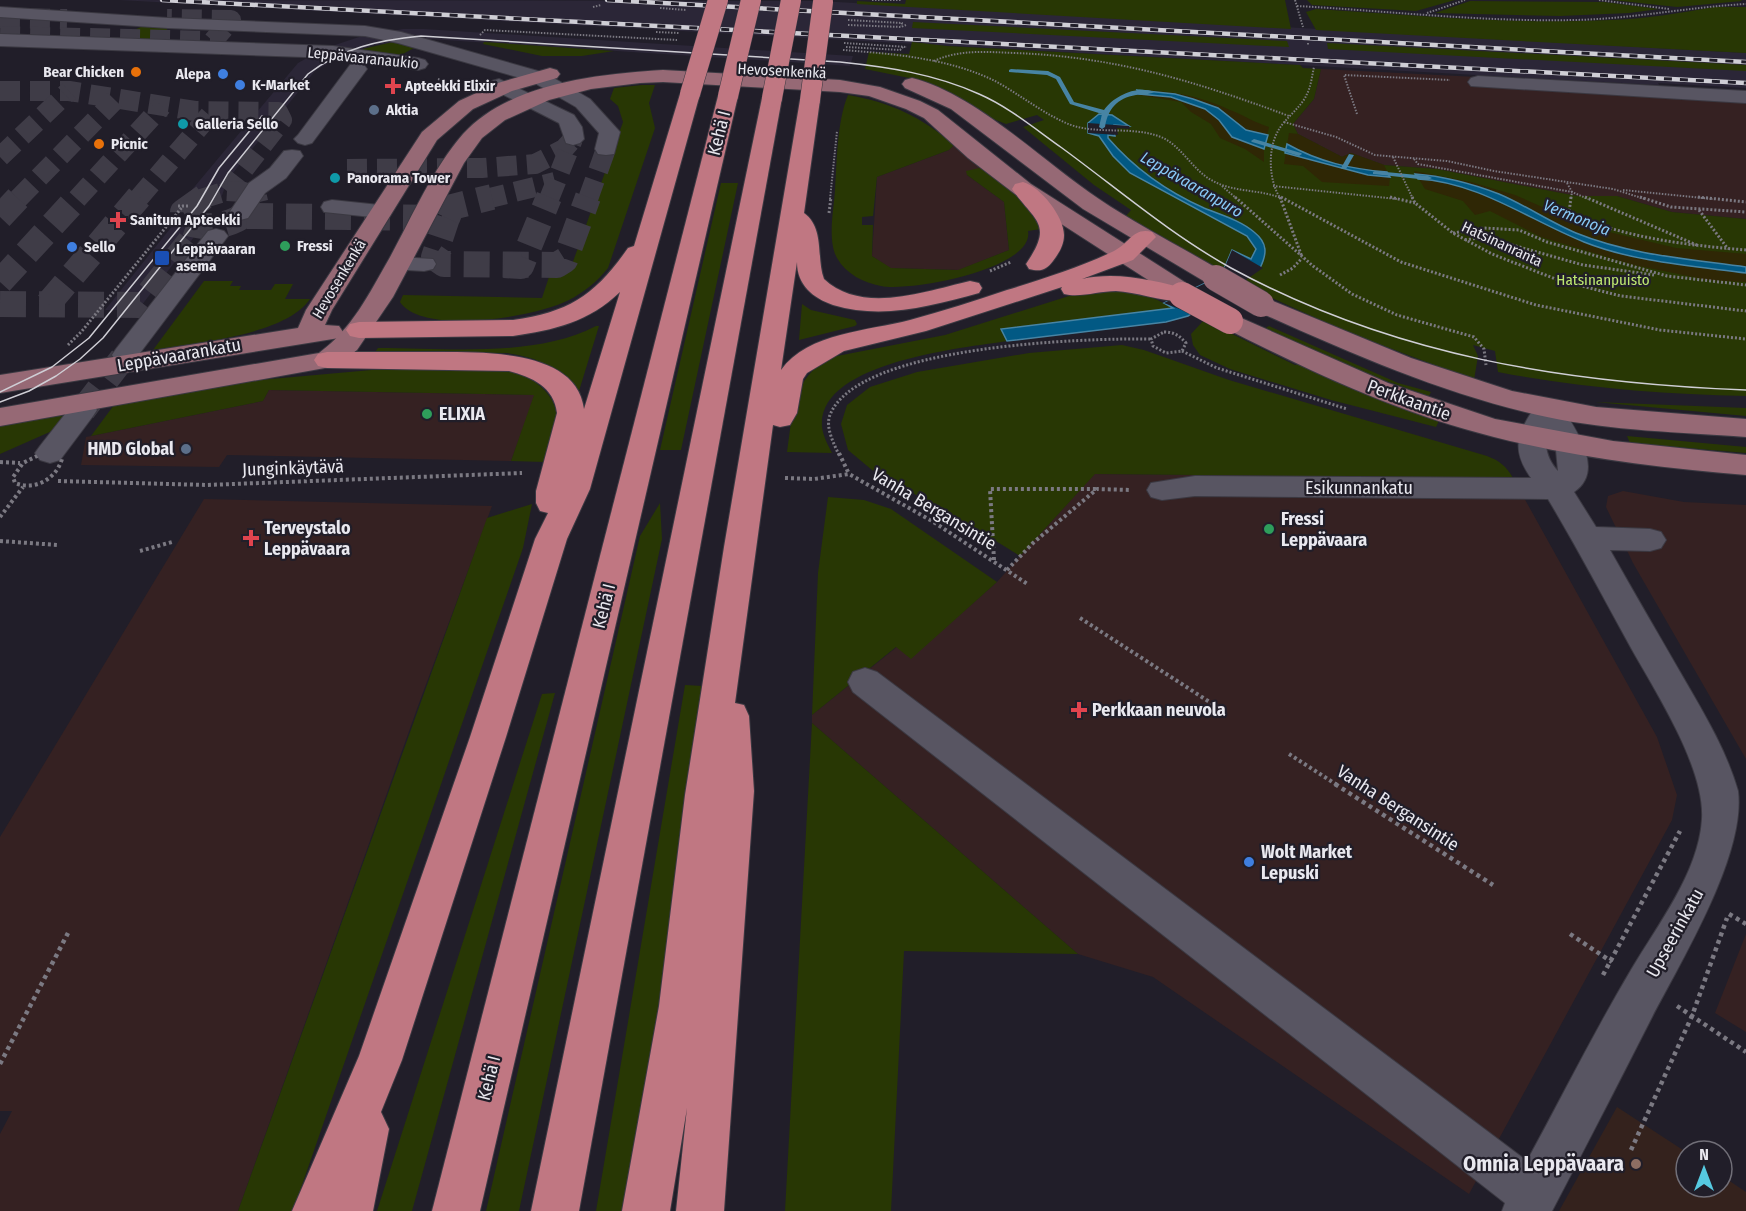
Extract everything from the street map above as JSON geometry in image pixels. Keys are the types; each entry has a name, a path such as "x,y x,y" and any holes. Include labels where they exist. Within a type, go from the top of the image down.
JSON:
{"highway":[{"path":"316,1211 380,1060 488,737 551,539 574,489 718,0"},
{"name":"Kehä I","path":"456,1211 751,0"},
{"path":"555,1211 791,0"},
{"path":"646,1211 681,1006 704,795 824,0"},
{"path":"1023,189 1053,225 1051,246 1038,264"},
{"path":"794,209 808,243 811,277 817,286 842,300 863,305 889,306 929,298 1010,276 1105,241 1144,237"},
{"path":"359,330 513,328 536,326 562,319 581,311 604,296 620,279 653,226"},
{"path":"756,458 783,413 789,379 797,367 815,355 835,345 917,326 1018,295 1125,255 1144,237"},
{"path":"1018,295 1055,294 1106,282 1140,285 1183,294 1230,321"},
{"path":"327,360 498,361 522,365 558,384 569,397 571,414 551,490 551,539"},
{"path":"700,1211 735,791 727,645"},
{"path":"349,1211 380,1060"}],"main road":[{"name":"Hevosenkenkä","path":"1105,241 1023,189 976,153 932,114 873,91 840,86 663,76 619,80 562,90 530,100 490,122 471,138 453,163 399,264 348,344 327,360 308,334 381,211 429,136 466,105 505,87 538,77 606,65 657,63 853,75 912,85 931,91 958,105 1091,204 1144,237"},
{"name":"Perkkaantie","path":"1144,237 1261,304 1354,345 1446,381 1548,408 1609,416 1746,428"},
{"path":"1105,241 1183,294"},
{"name":"Perkkaantie","path":"1230,321 1305,359 1395,397 1471,421 1571,445 1746,465"},
{"name":"Leppävaarankatu","path":"0,384 308,334 359,330"},
{"name":"Leppävaarankatu","path":"0,417 150,389 327,360"}],"street":[{"name":"Leppävaaranaukio","path":"0,12 365,31 390,36 538,77 588,108 610,132 606,149"},
{"name":"Leppävaaranaukio","path":"99,43 125,26 159,22 173,27 173,32 167,37 144,46"},
{"name":"Leppävaaranaukio","path":"217,50 227,40 242,37 360,41 390,36"},
{"name":"Leppävaaranaukio","path":"0,40 217,50 333,52 428,65 505,87 567,119 572,127 573,139 578,135 588,108"},
{"path":"428,65 443,54 450,52"},
{"path":"240,213 257,188 278,173 357,69"},
{"path":"1478,82 1563,89 1745,97"},
{"path":"231,188 257,188"},
{"path":"332,207 381,211"},
{"path":"125,355 216,236"},
{"path":"399,264 424,264"},
{"path":"1532,437 1548,408 1571,445 1572,479 1557,489"},
{"path":"50,453 84,410"},
{"name":"Upseerinkatu","path":"1530,1203 1628,973 1682,926 1700,889 1718,840 1721,819 1719,792 1694,729 1587,538 1557,489 1534,461 1532,437"},
{"name":"Esikunnankatu","path":"1162,490 1195,486 1557,489"},
{"path":"1587,538 1650,540"},
{"path":"866,682 1530,1203"}],"path":[{"path":"872,0 903,1"},
{"path":"1295,0 1303,27"},
{"path":"1423,14 1465,0"},
{"path":"1599,0 1673,10"},
{"path":"1298,6 1423,14 1613,18 1711,4 1746,4"},
{"path":"593,7 601,5"},
{"path":"660,8 692,10"},
{"path":"838,19 901,25"},
{"path":"848,25 906,25"},
{"path":"585,35 589,28"},
{"path":"656,32 684,34"},
{"path":"835,43 907,47 845,42"},
{"path":"846,47 900,50 901,46"},
{"path":"1289,116 1176,77 1122,64 1081,58 963,52 949,54 934,61 994,81 1059,121 1088,128 1149,133 1172,144 1187,160 1219,184 1302,258 1372,304 1391,313 1474,337 1484,346 1486,355"},
{"path":"1314,67 1307,95 1284,122 1273,143 1273,186 1280,197 1401,262 1536,305 1660,330 1746,339"},
{"path":"1357,114 1344,75 1478,82"},
{"path":"1284,122 1336,137 1375,155 1447,160 1494,171 1568,183 1746,202"},
{"path":"828,217 838,125"},
{"name":"Hatsinanranta","path":"1393,157 1415,203 1464,241 1558,280 1600,291 1666,303 1746,311"},
{"path":"1414,159 1418,164 1572,192 1699,246"},
{"path":"1568,183 1572,192 1569,213 1585,222 1667,242 1746,250"},
{"path":"1219,184 1254,194 1280,197"},
{"path":"1273,186 1389,197 1415,203"},
{"path":"1613,189 1671,207 1746,212"},
{"path":"1280,197 1302,258"},
{"path":"178,206 190,206"},
{"path":"61,350 82,331 183,206"},
{"path":"1698,209 1728,249"},
{"path":"1453,233 1484,228 1519,230 1547,242 1667,276"},
{"path":"988,272 1023,255 1032,244 1035,234 1053,235"},
{"path":"1464,241 1484,237 1583,265 1746,285"},
{"path":"1280,275 1293,268 1302,258"},
{"path":"849,474 830,430 830,415 835,404 846,391 883,371 945,357 1050,341 1151,339 1161,333 1178,334 1186,343 1182,351"},
{"path":"1151,339 1153,346 1161,352 1172,354 1182,351 1217,368 1348,410"},
{"path":"0,462 23,463"},
{"name":"Junginkäytävä","path":"46,481 207,485 529,473"},
{"name":"Vanha Bergansintie","path":"784,478 814,479 849,474 932,521 1029,585"},
{"path":"0,517 23,487"},
{"path":"994,561 990,489 1162,490"},
{"path":"1007,570 1033,543 1097,489"},
{"path":"0,541 58,545"},
{"path":"140,552 172,542"},
{"path":"1080,618 1225,712"},
{"name":"Vanha Bergansintie","path":"1289,754 1493,885"},
{"path":"1628,973 1683,823"},
{"path":"1631,1150 1692,1016 1733,904"},
{"path":"1729,914 1746,924"},
{"path":"0,1064 68,933"},
{"path":"1570,934 1746,1052"},
{"path":"1600,982 1628,973"}],"shaded area":[{"path":"119,0 819,1 1746,53 1746,88 1658,83 1659,85"},
{"path":"403,29 853,56 850,66 429,39 374,45 338,57 315,71 228,179 221,198 185,198 298,63 323,49 359,37"},
{"path":"1321,69 1746,91 1746,219 1672,212 1617,196 1577,196 1437,169 1384,165 1351,153 1342,157 1298,134 1293,124 1314,99"},
{"path":"954,145 984,167 967,175 1004,202 1009,250 959,270 890,268 872,256 877,177 949,150"},
{"path":"177,220 207,220 138,310 105,310"},
{"path":"269,390 535,395 511,461 227,455 219,467 81,465 86,437 263,401"},
{"path":"1094,474 1513,478 1657,737 1677,795 1672,820 1469,1194 1153,977 1078,954 812,723 812,715 897,647 911,658 997,582"},
{"path":"1623,491 1684,502 1746,505 1746,759 1633,563 1606,507 1608,496"},
{"path":"204,499 492,506 418,706 238,1211 0,1211 0,1134 12,1111 0,1111 0,837"},
{"path":"1746,934 1746,1032 1715,1013"},
{"name":"Omnia Leppävaara","path":"1617,1107 1674,1144 1674,1199 1734,1199 1734,1184 1746,1192 1746,1211 1559,1211"}],"green space":[{"path":"906,0 1285,0 1291,29 857,4 857,1 905,4"},
{"path":"1307,0 1455,0 1416,11 1312,5"},
{"path":"1612,0 1741,0 1742,1 1677,7"},
{"path":"1470,1 1604,2 1659,9 1629,13 1560,16 1435,13"},
{"path":"1714,7 1746,7 1746,53 1316,30 1306,12 1316,9 1463,19 1573,21 1636,18"},
{"path":"913,22 1287,41 1289,47 912,28"},
{"path":"145,25 167,28 167,30 150,39 130,37 130,32"},
{"path":"393,42 414,48 401,55 358,50"},
{"path":"484,42 614,51 582,56 542,56 483,44"},
{"name":"Hatsinanpuisto","path":"912,42 947,46 1300,65 1303,68 1321,69 1314,99 1293,124 1298,134 1342,157 1351,153 1384,165 1437,169 1577,196 1617,196 1672,212 1746,219 1746,396 1621,389 1498,372 1495,351 1473,345 1478,356 1474,380 1342,330 1261,293 1126,216 1131,210 1094,185 1023,127 1044,120 1037,115 1006,124 983,115 959,98 924,81 865,69 869,52 909,54"},
{"path":"1327,43 1746,65 1746,71 1328,49"},
{"path":"655,85 649,103 655,128 608,268 595,282 575,297 553,306 507,317 481,320 455,321 431,318 412,312 400,302 403,295 542,298 549,277 570,270 623,122 618,106 610,99 614,88"},
{"path":"848,95 878,102 905,112 954,145 949,150 877,177 873,216 862,217 862,225 873,225 872,256 891,268 958,270 1009,250 1004,202 967,175 966,171 984,167 1027,201 1039,219 1041,229 1028,231 1025,245 1012,256 992,267 942,281 896,287 881,286 868,283 850,273 837,258 832,242 837,154 844,105"},
{"path":"721,183 738,183 681,450 660,450"},
{"path":"204,281 233,281 230,286 241,286 239,290 271,290 275,284 293,284 285,299 310,299 298,311 260,329 215,340 153,350"},
{"path":"1114,290 1149,296 1174,308 1002,329 1007,341 959,348 896,362 867,373 843,387 827,405 822,427 832,453 787,452 793,410 802,385 819,365 832,357 945,335 1069,296"},
{"path":"802,304 811,310 855,320 857,324 799,340"},
{"path":"1204,320 1295,365 1300,364 1439,421 1436,427 1331,400 1230,369 1200,355 1193,345 1191,334"},
{"path":"599,326 579,391 576,391 561,375 546,364 519,355 375,352 378,348 518,347 572,336"},
{"path":"1269,326 1398,383 1431,392 1429,396 1363,373 1264,329"},
{"path":"1122,345 1144,350 1229,380 1487,456 1502,464 1513,478 1095,474 1020,556 872,470 848,450 841,424 847,405 870,387 917,372 1029,353"},
{"path":"394,368 492,369 519,374 531,380 548,394 556,412 554,431 545,462 511,461 534,395 269,390 263,401 91,436 114,405 247,381"},
{"path":"1595,402 1746,408 1746,416"},
{"path":"72,412 61,427 0,454 0,426"},
{"path":"1627,436 1746,447 1746,453 1630,443"},
{"path":"828,497 864,500 891,509 997,582 911,659 896,647 812,715 818,573"},
{"path":"660,503 662,539 519,1211 486,1211 640,536"},
{"path":"532,504 523,548 293,1211 238,1211 487,518"},
{"path":"685,685 703,686 663,999 626,1211 596,1211"},
{"path":"555,693 412,1211 377,1211 542,694"},
{"path":"812,723 1078,954 904,951 891,1211 785,1211"}],"sand":[{"path":"1137,90 1161,91 1196,98 1219,105 1269,127 1264,149 1264,162 1245,149 1220,138 1211,124 1191,112 1181,102 1139,95"},
{"path":"1289,133 1298,134 1342,157 1351,153 1384,165 1390,177 1389,186 1322,182 1303,166 1284,164"},
{"path":"1414,171 1471,182 1515,195 1588,227 1676,248 1746,254 1746,282 1708,280 1634,265 1541,237 1490,211 1475,215 1463,201 1425,189"}],"water":[{"path":"1137,90 1175,94 1218,108 1246,130 1268,135 1264,149 1232,137 1219,120 1205,109 1171,97 1139,94"},
{"path":"1099,114 1112,115 1129,126 1114,125 1115,136 1108,135 1108,138 1140,169 1177,195 1237,221 1259,236 1265,249 1260,268 1188,316 1166,322 1007,341 1001,329 1173,308 1164,303 1216,278 1224,269 1232,250 1251,259 1256,249 1247,236 1130,173 1113,156 1099,136 1088,133 1088,123"},
{"path":"1287,144 1323,160 1348,167 1387,172 1390,177 1368,175 1285,153"},
{"path":"1415,174 1457,181 1499,194 1566,229 1596,240 1660,255 1746,267 1746,273 1664,262 1603,249 1482,194 1462,187 1418,179"}],"pier":[{"path":"1088,123 1129,126 1130,129 1117,128 1118,135 1088,133"},
{"path":"1232,250 1263,268 1195,315 1164,303 1216,278 1224,269"}],"waterway":[{"path":"1011,71 1048,73 1058,78 1072,103 1105,113"},
{"name":"Leppävaaranpuro","path":"1102,127 1107,110 1118,99 1133,93 1151,92"},
{"name":"Leppävaaranpuro","path":"1254,141 1299,154"},
{"path":"1344,168 1351,155"},
{"name":"Leppävaaranpuro","path":"1375,173 1428,178"}],"tunnel":[{"path":"0,18 67,19"},
{"path":"0,36 213,41 231,20 167,19"},
{"path":"0,91 69,91"},
{"path":"0,157 69,91"},
{"path":"69,91 195,111 213,111"},
{"path":"18,199 115,100"},
{"path":"77,199 162,106"},
{"path":"138,199 213,111"},
{"path":"213,111 278,112 282,120 227,191"},
{"path":"347,169 482,168 535,164 564,149 573,139 549,199"},
{"path":"588,199 606,149"},
{"path":"486,199 555,182"},
{"path":"201,199 227,191"},
{"path":"227,191 244,192 254,199"},
{"path":"0,217 19,197"},
{"path":"0,282 78,197"},
{"path":"48,304 139,197"},
{"path":"447,218 452,207 492,197"},
{"path":"522,265 549,197"},
{"path":"522,265 557,265 565,260 588,197"},
{"path":"201,199 183,212 183,221 203,226 222,225 248,213 256,206 254,199"},
{"path":"247,216 447,218"},
{"path":"447,218 434,257 444,264 522,265"},
{"path":"0,304 140,305 201,227"},
{"path":"504,265 522,265"},
{"path":"83,410 125,355"}],"tram line":[{"path":"0,402 29,391 56,376 80,359 103,338 209,206 228,173 308,74 334,58 362,47 421,36 840,62 928,76 979,94 1011,112 1165,226 1231,268 1292,298 1354,323 1417,343 1546,372 1612,380 1746,390"},
{"path":"0,392 52,367 89,338 197,206 219,168 262,116"}],"railway":[{"path":"162,0 1746,83"},
{"path":"607,0 1746,62"}],"place":[{"name":"Bear Chicken","path":"136,72"},
{"name":"Alepa","path":"223,74"},
{"name":"K-Market","path":"240,85"},
{"name":"Apteekki Elixir","path":"393,86"},
{"name":"Aktia","path":"374,110"},
{"name":"Galleria Sello","path":"183,124"},
{"name":"Picnic","path":"99,144"},
{"name":"Panorama Tower","path":"335,178"},
{"name":"Sanitum Apteekki","path":"118,220"},
{"name":"Fressi","path":"285,246"},
{"name":"Sello","path":"72,247"},
{"name":"Leppävaaran asema","path":"162,258"},
{"name":"ELIXIA","path":"427,414"},
{"name":"HMD Global","path":"186,449"},
{"name":"Fressi Leppävaara","path":"1269,529"},
{"name":"Terveystalo Leppävaara","path":"251,538"},
{"name":"Perkkaan neuvola","path":"1079,710"},
{"name":"Wolt Market Lepuski","path":"1249,862"},
{"name":"Omnia Leppävaara","path":"1636,1164"}],"water label":[{"name":"Vermonoja","path":"1577,217"}]}
